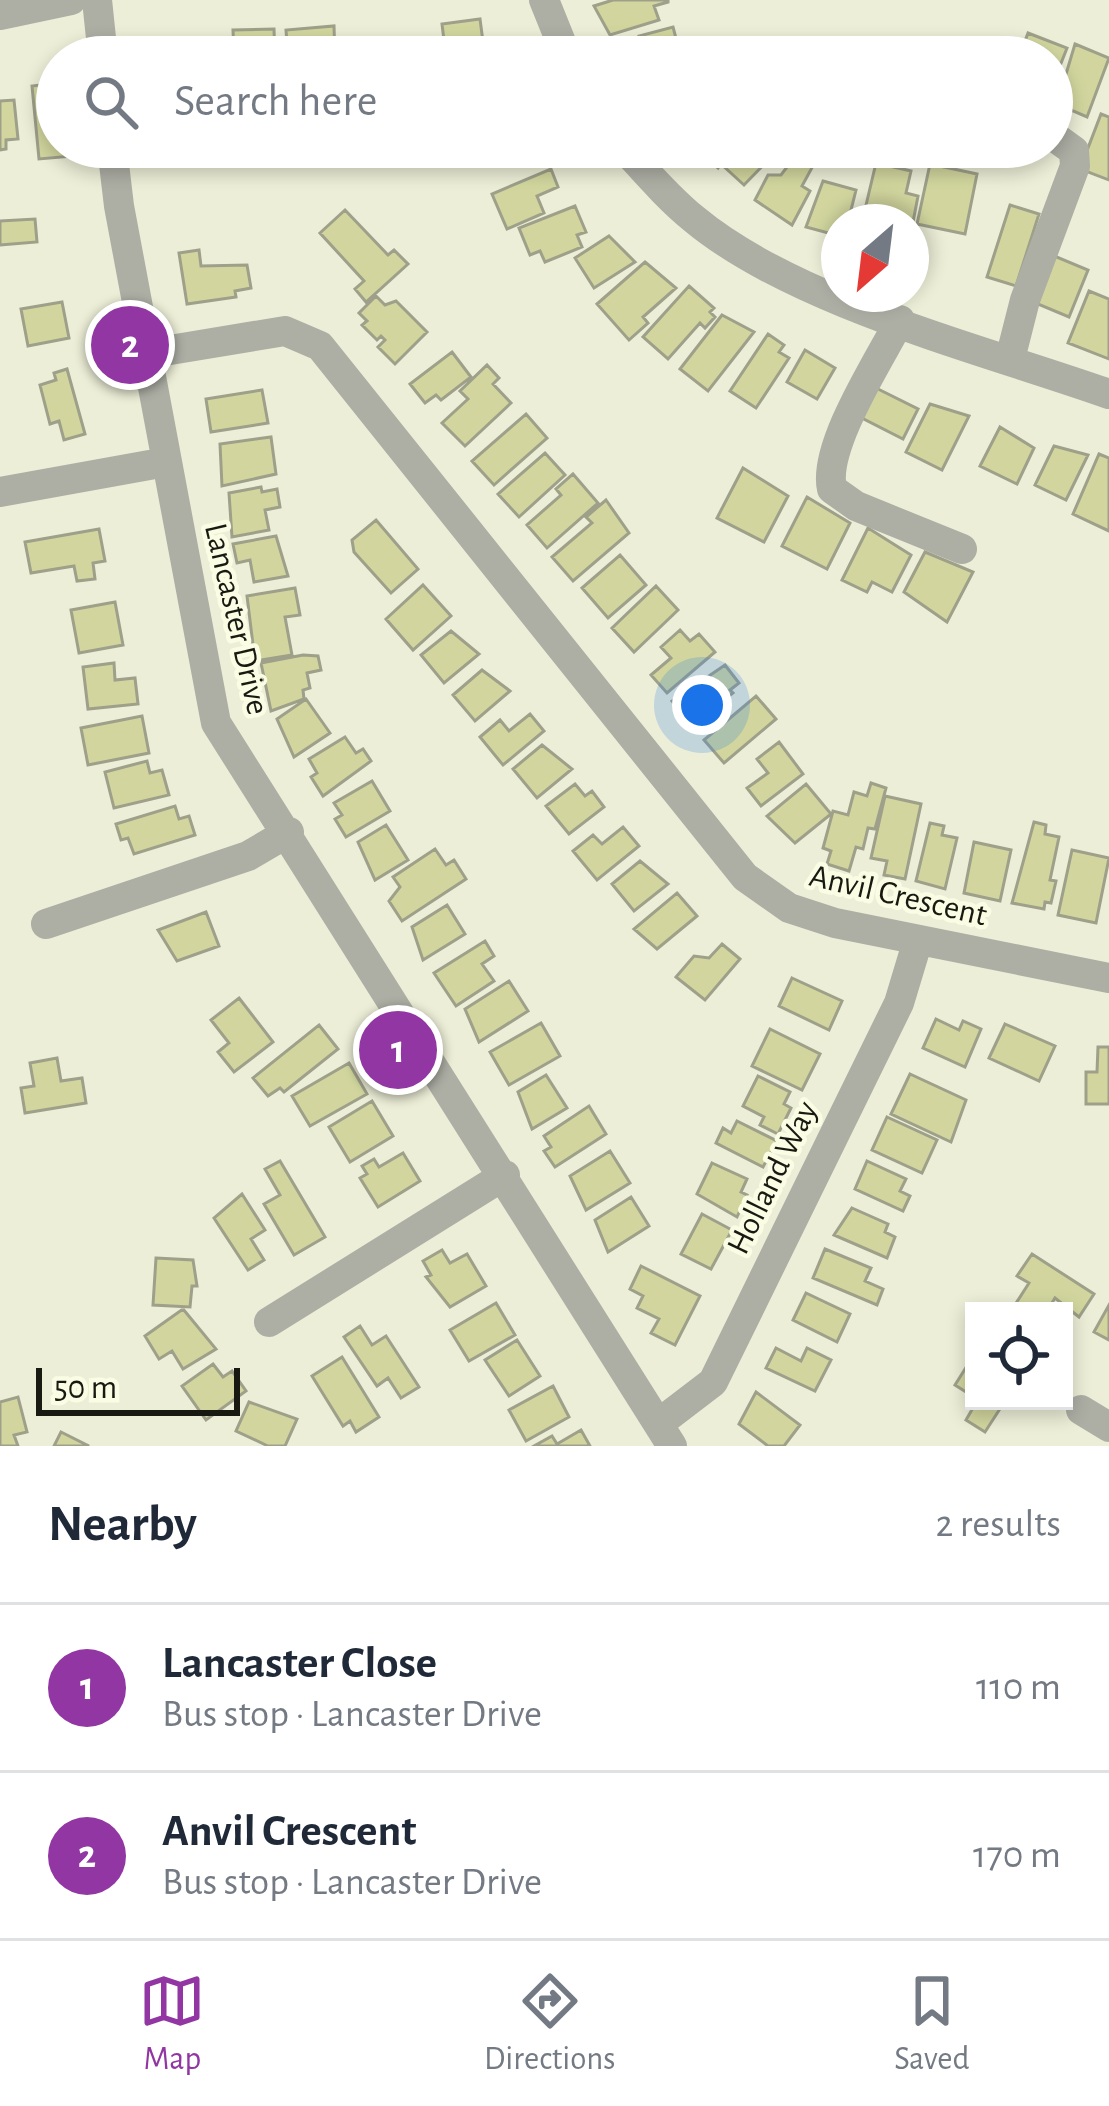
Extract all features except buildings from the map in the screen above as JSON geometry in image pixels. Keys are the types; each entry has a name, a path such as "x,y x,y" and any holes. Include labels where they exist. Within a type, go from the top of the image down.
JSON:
{"street":[{"path":"0,15 71,0"},
{"path":"97,0 101,36"},
{"path":"544,0 559,36"},
{"path":"1010,359 1025,300 1075,166 1073,151"},
{"name":"Lancaster Drive","path":"115,168 216,723 289,832 665,1435"},
{"path":"644,168 695,220 736,249 900,320 1107,387"},
{"path":"900,320 851,414 829,476 832,489 856,506 962,549"},
{"name":"Anvil Crescent","path":"146,354 284,331 320,346 745,877 789,908 918,940 1109,978"},
{"path":"0,493 166,462"},
{"path":"46,924 248,856 289,832"},
{"name":"Holland Way","path":"665,1435 713,1382 899,1003 918,940"},
{"path":"269,1322 505,1175"},
{"path":"1081,1410 1109,1427"}],"place":[{"name":"Anvil Crescent","path":"130,345"},
{"name":"Lancaster Close","path":"398,1050"}]}
